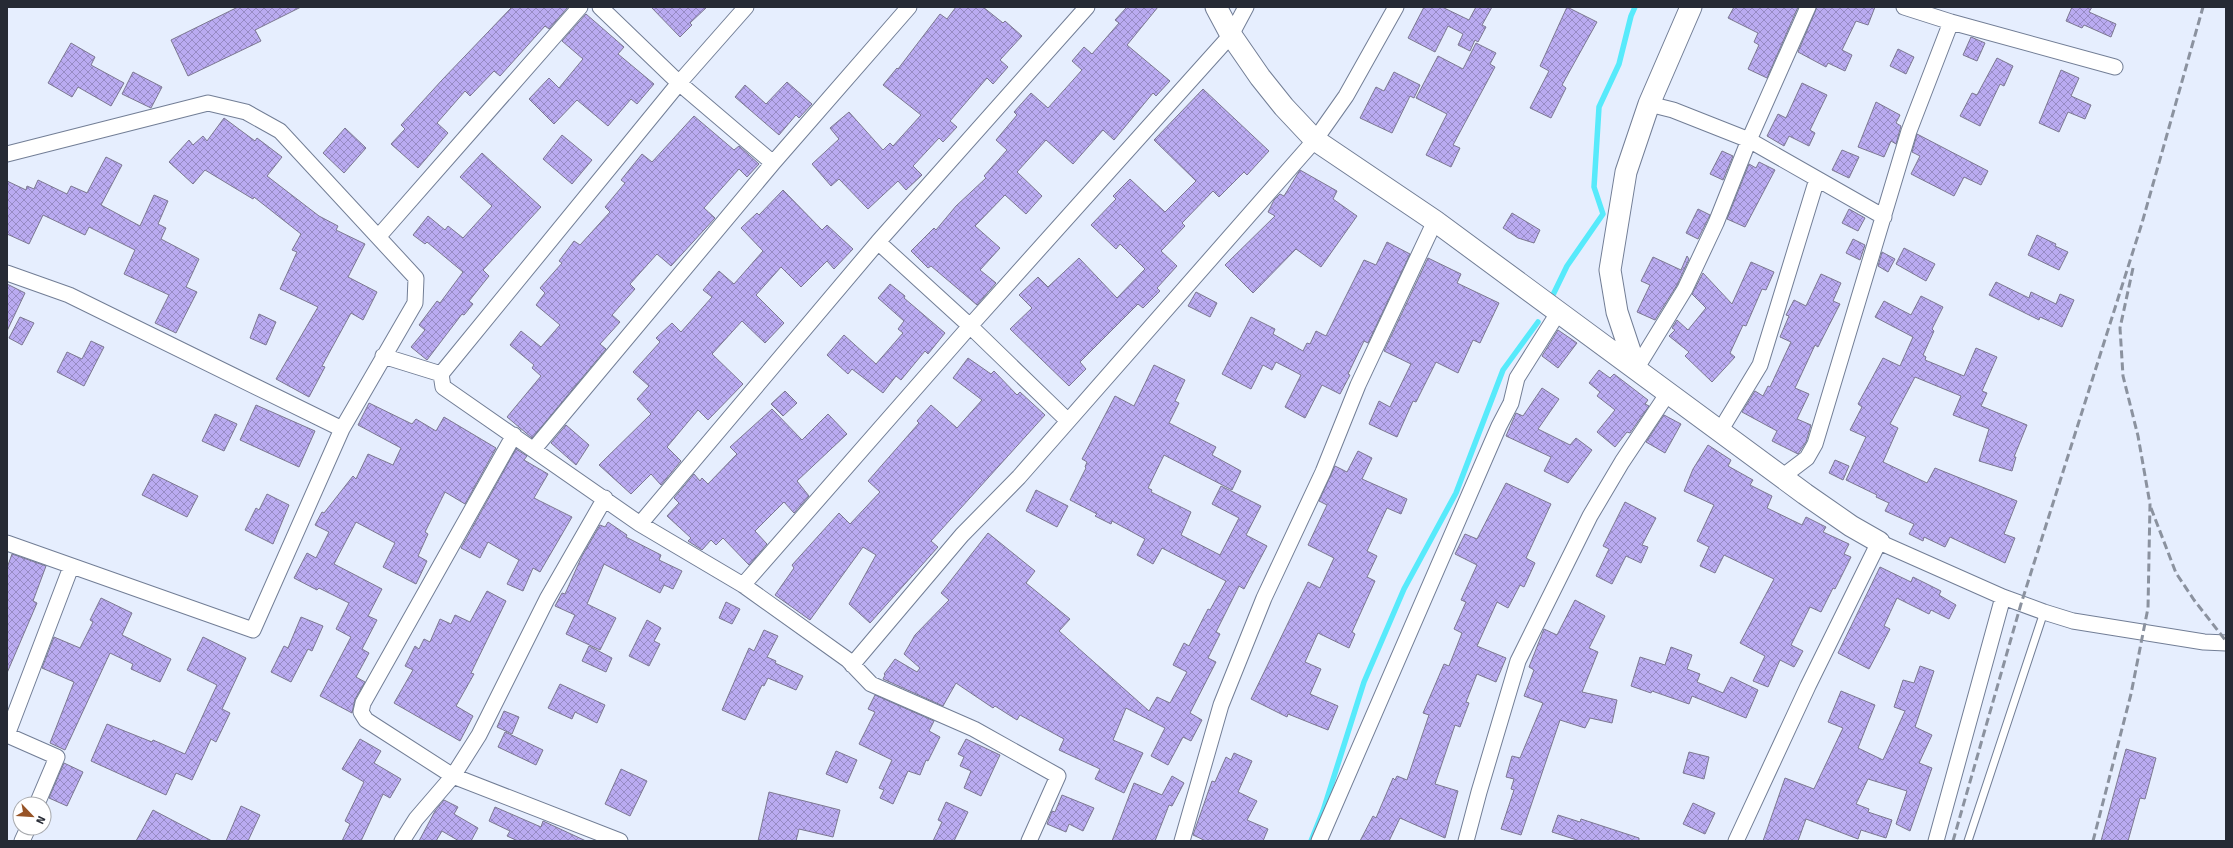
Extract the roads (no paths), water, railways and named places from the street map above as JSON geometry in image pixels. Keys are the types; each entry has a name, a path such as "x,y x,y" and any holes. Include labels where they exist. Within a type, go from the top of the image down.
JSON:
{"street":[{"path":"379,236 580,7"},
{"path":"600,7 679,83 773,163"},
{"path":"746,7 679,83 441,374 443,387 514,434 640,524 742,585 848,660 871,684 974,729 1058,776 1029,841"},
{"path":"534,448 773,163 909,7"},
{"path":"640,524 878,242 1087,7"},
{"path":"1216,7 1231,35 1279,101 1315,140 1435,221 1720,432 1851,526 1879,542 2003,597 2044,612 2073,621 2204,642 2226,643"},
{"path":"742,585 970,326 1231,35 1246,7"},
{"path":"852,665 962,536 1018,477 1315,140 1346,96 1396,7"},
{"path":"1636,369 1617,312 1610,270 1626,172 1649,104 1690,7"},
{"path":"1636,369 1685,289 1716,223 1749,140 1808,7"},
{"path":"1904,7 1950,22 2115,67"},
{"path":"1782,477 1807,458 1815,444 1909,130 1950,22"},
{"path":"7,154 208,103 246,112 280,131 379,236 416,278 415,303 342,429 253,630 71,567 7,543"},
{"path":"1649,104 1673,110 1749,140 1884,217"},
{"path":"1720,432 1760,365 1817,179"},
{"path":"1182,841 1221,705 1264,598 1323,472 1358,385 1435,221"},
{"path":"878,242 970,326 1067,420"},
{"path":"7,273 69,295 342,429"},
{"path":"1319,841 1499,426 1511,403 1517,378 1558,313"},
{"path":"383,356 441,374"},
{"path":"1466,841 1518,661 1590,516 1622,462 1668,393"},
{"path":"514,434 363,703 361,712 366,720 453,776 620,841"},
{"path":"402,841 416,819 453,776 479,735 547,600 605,498"},
{"path":"1736,841 1808,686 1879,542"},
{"path":"41,796 57,757 7,735 71,567"},
{"path":"1936,841 2003,597"}],"lane":[{"path":"1968,841 2044,612"}],"waterway":[{"path":"1550,301 1567,266 1603,214 1594,187 1599,107 1619,64 1631,16 1635,7"},
{"path":"1311,841 1323,811 1364,682 1404,589 1456,493 1503,370 1538,322"}],"railway":[{"path":"1953,841 2021,604 2142,223 2203,7"},
{"path":"2093,841 2131,694 2148,608 2150,504 2138,436 2123,376 2120,328 2133,268"},
{"path":"2151,508 2176,573 2194,600 2226,641"}]}
